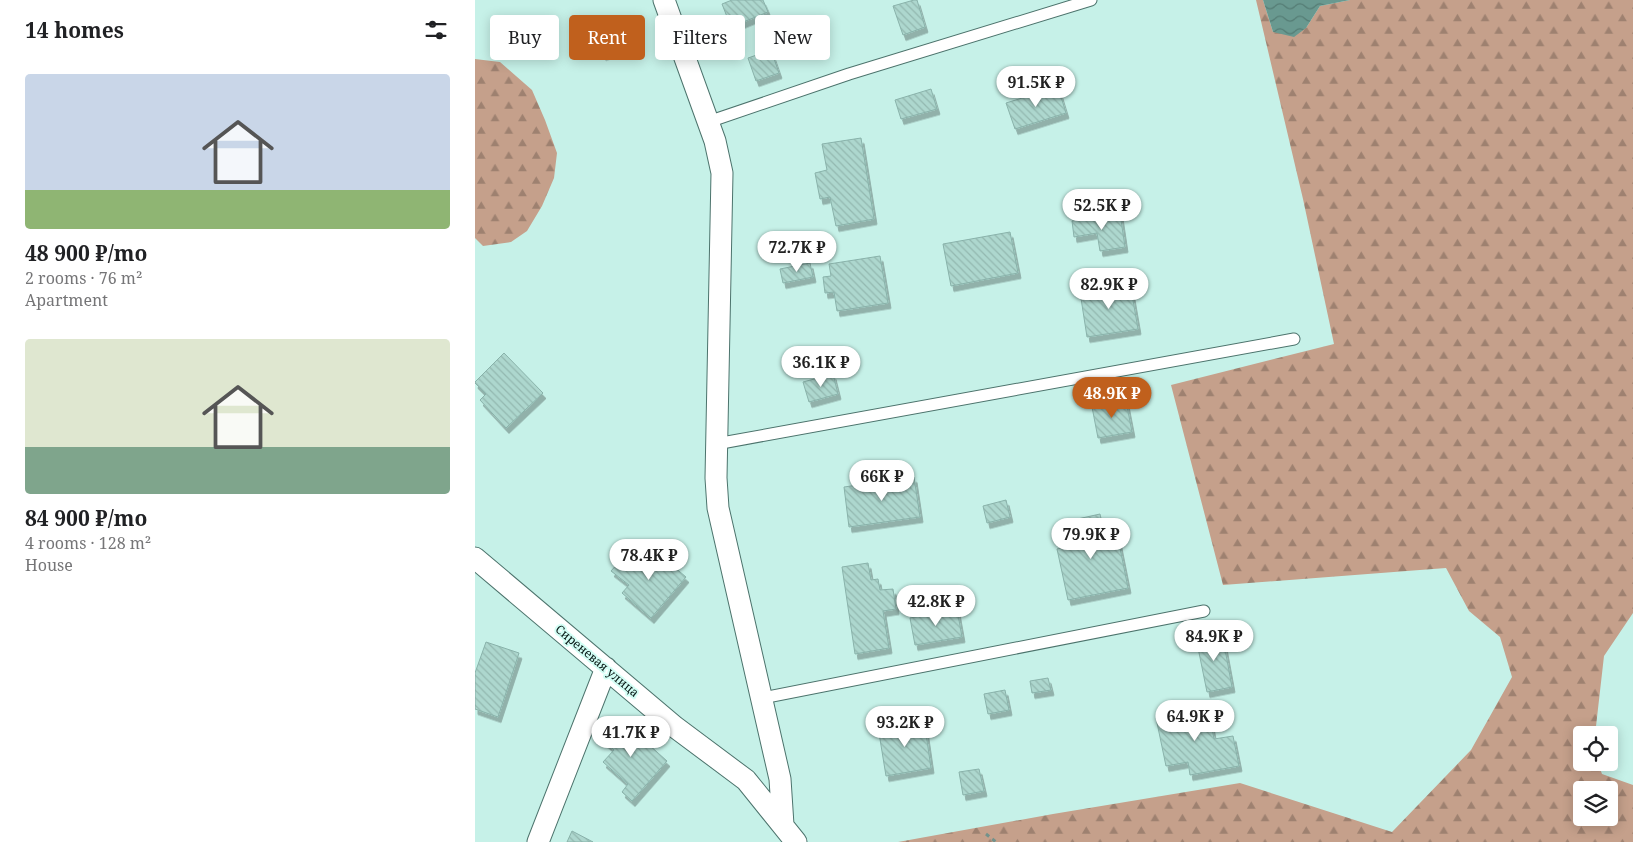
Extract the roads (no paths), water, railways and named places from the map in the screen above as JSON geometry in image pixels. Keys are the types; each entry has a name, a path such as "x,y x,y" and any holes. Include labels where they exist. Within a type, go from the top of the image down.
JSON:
{"street":[{"path":"664,0 715,141 722,173 715,478 718,508 780,779 783,825"},
{"name":"Сиреневая улица","path":"475,558 675,727 747,780 797,842"},
{"path":"538,842 606,668"}],"lane":[{"path":"708,122 1057,5 1091,0"},
{"path":"716,444 1294,339"},
{"path":"761,698 1204,611"}],"water":[{"path":"1263,0 1350,0 1320,6 1306,28 1294,37 1273,32"}]}
